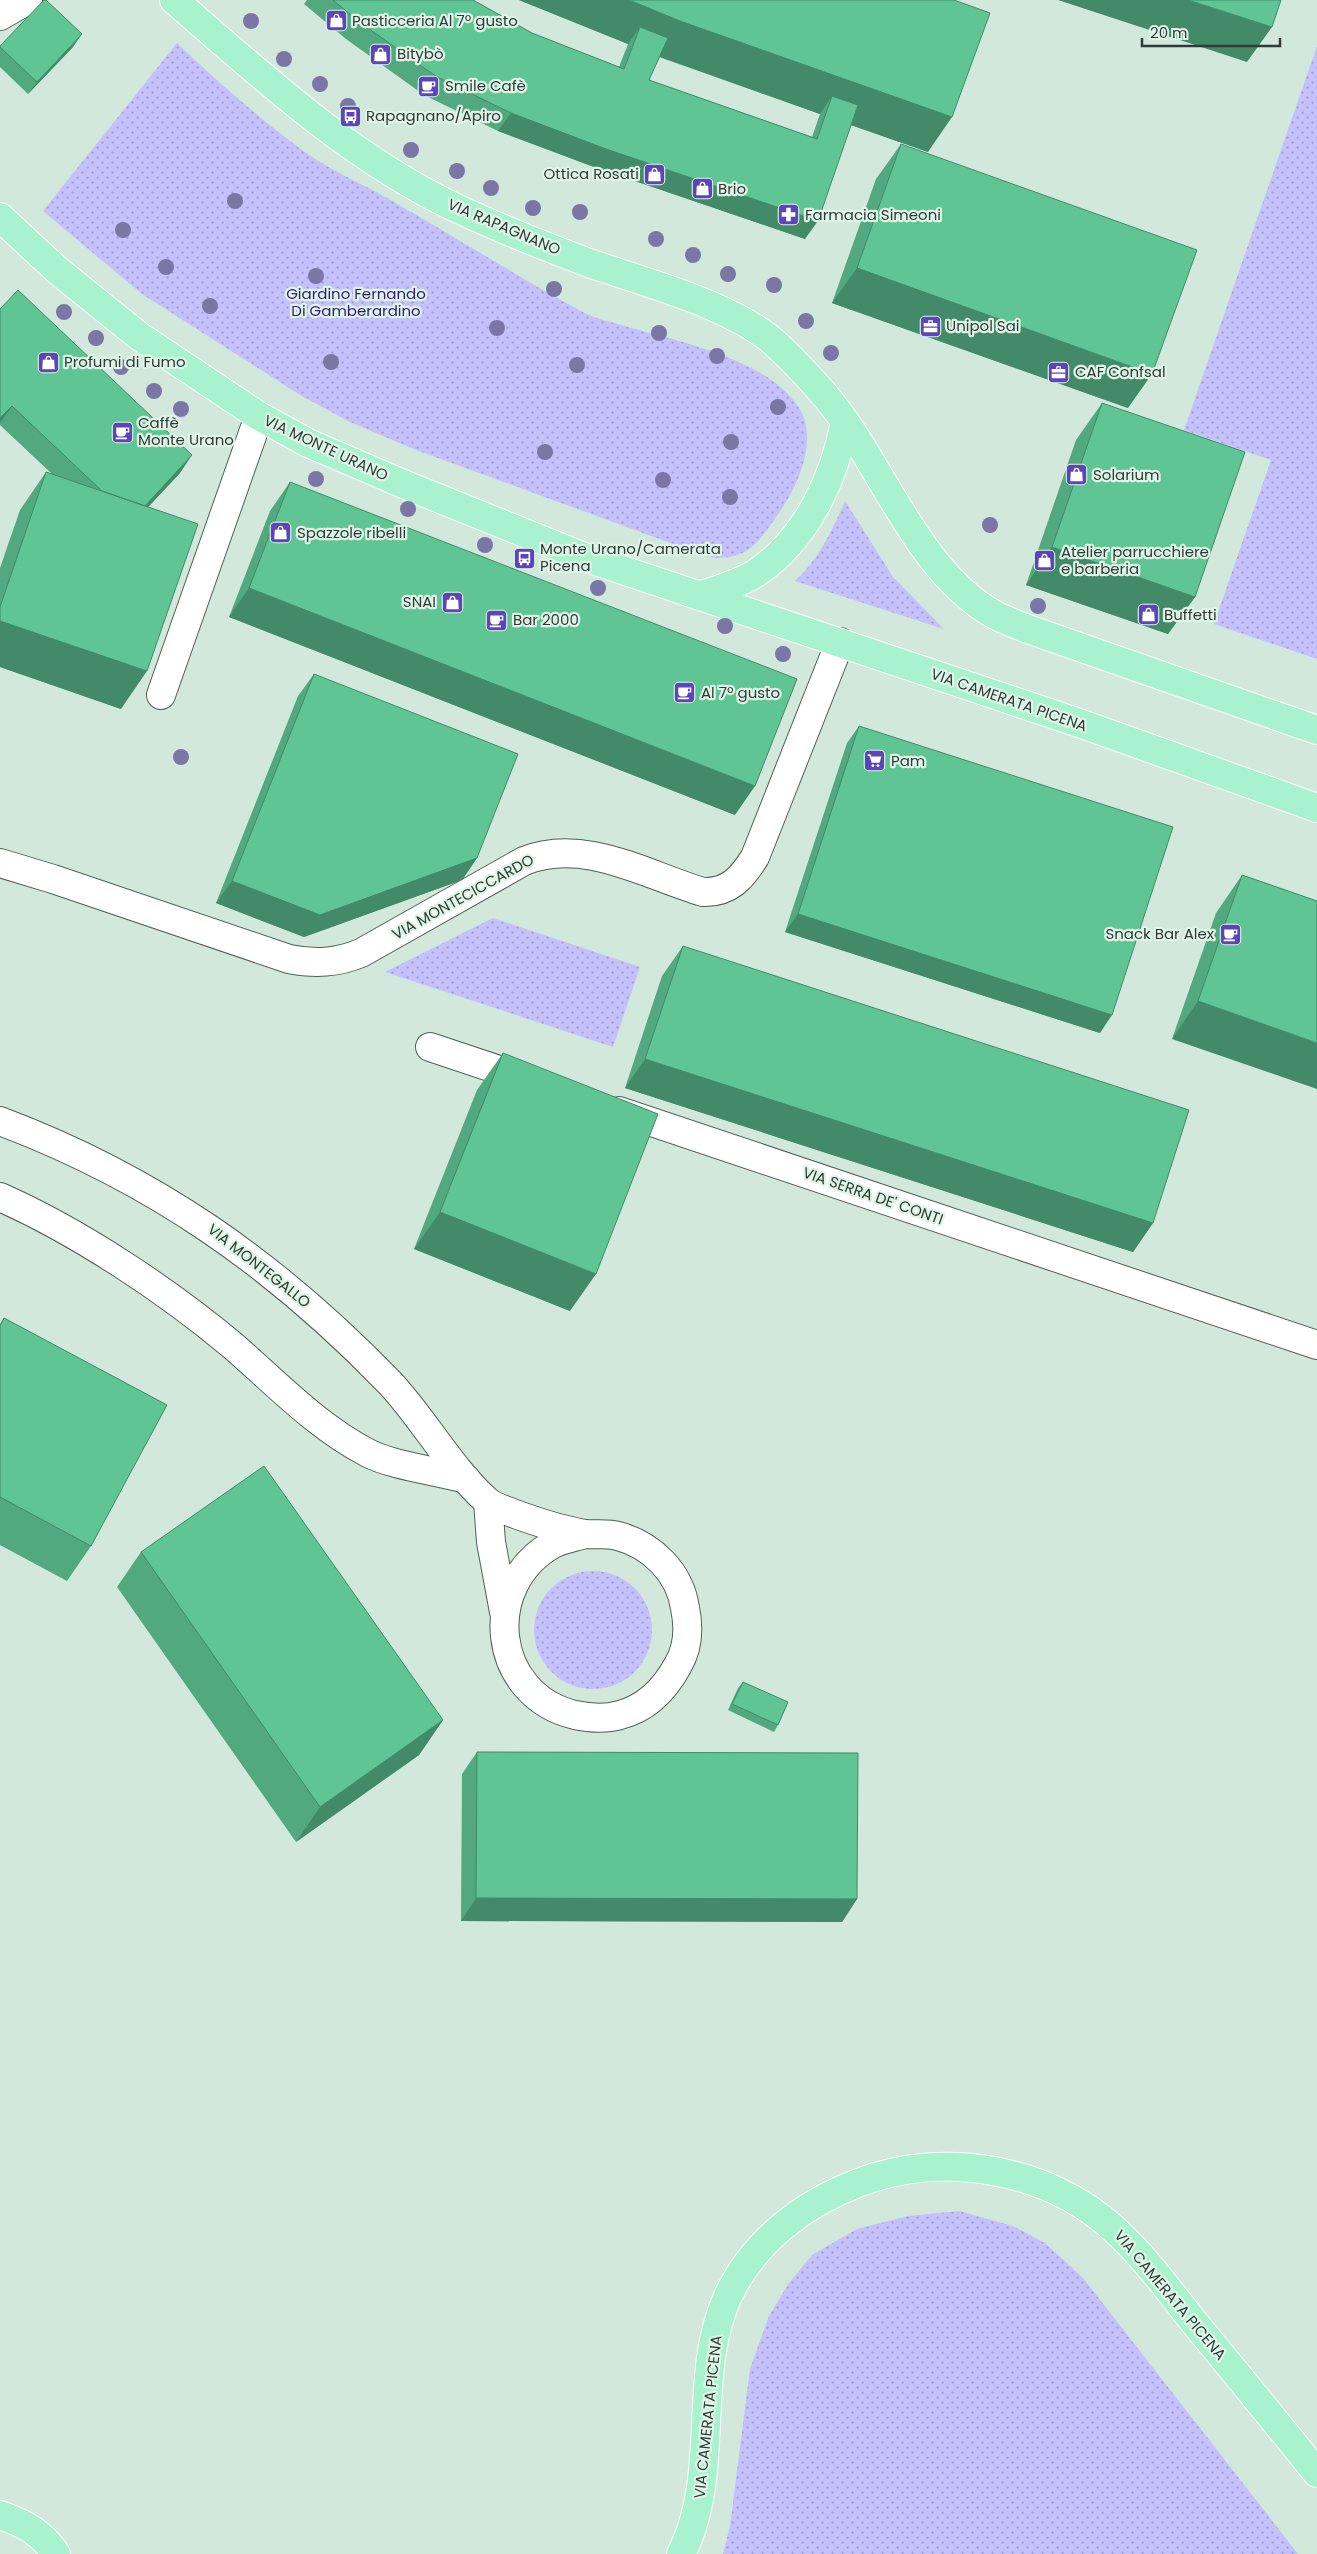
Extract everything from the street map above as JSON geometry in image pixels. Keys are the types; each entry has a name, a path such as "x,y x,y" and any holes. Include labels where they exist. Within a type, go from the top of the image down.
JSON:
{"main road":[{"name":"VIA RAPAGNANO","path":"188,4 274,88 359,152 408,183 452,206 535,242 738,318 760,331 807,376 846,422"},
{"name":"VIA MONTE URANO","path":"3,227 121,322 259,416 308,443 513,530 584,557 699,596"},
{"path":"699,596 740,582 757,572 781,551 798,532 812,512 830,476 846,422"},
{"path":"846,422 922,543 969,596 993,614 1025,628 1317,730"},
{"name":"VIA CAMERATA PICENA","path":"699,596 1073,721 1317,808"},
{"name":"VIA CAMERATA PICENA","path":"681,2554 692,2528 701,2495 716,2334 729,2295 744,2270 775,2233 810,2206 866,2180 929,2166 953,2166 992,2171 1018,2177 1064,2195 1103,2220 1129,2243 1317,2473"},
{"path":"0,2515 23,2523 48,2541 56,2554"}],"street":[{"path":"0,16 28,0"},
{"path":"161,695 259,416"},
{"name":"VIA MONTECICCARDO","path":"0,863 54,879 289,959 317,963 347,959 361,953 524,860 554,852 589,854 704,892 721,890 732,886 755,858 840,642"},
{"path":"430,1047 551,1088"},
{"name":"VIA SERRA DE' CONTI","path":"598,1104 1317,1345"},
{"name":"VIA MONTEGALLO","path":"0,1121 48,1139 172,1204 257,1262 313,1308 374,1366 403,1398 466,1479 488,1502 531,1520 585,1534 616,1535 645,1547 668,1567 683,1595 688,1625 683,1656 669,1683 647,1703 619,1716 589,1718 560,1711 535,1696 516,1672 505,1644 504,1614 491,1542 488,1502"},
{"path":"0,1197 32,1211 70,1233 124,1267 199,1319 306,1412 345,1440 378,1456 466,1479"},
{"name":"VIA MONTEGALLO","path":"504,1614 513,1586 530,1561 555,1543 585,1534"}],"green space":[{"name":"Giardino Fernando Di Gamberardino","path":"177,43 274,129 309,155 388,198 535,285 590,316 716,353 763,374 782,388 797,405 804,418 807,432 806,448 803,463 792,492 762,536 741,554 722,558 709,557 416,450 350,422 300,395 142,294 43,211"},
{"path":"1317,46 1317,659 1214,624 1271,460 1184,430"},
{"path":"845,501 893,577 944,629 795,581 818,554 830,534"},
{"path":"493,918 640,967 613,1047 385,972"},
{"path":"593,1571 616,1575 635,1588 648,1607 652,1630 648,1653 635,1672 616,1685 593,1689 570,1685 551,1672 538,1653 534,1630 538,1607 551,1588 570,1575"},
{"path":"959,2211 1013,2226 1045,2243 1083,2278 1298,2554 723,2554 730,2526 750,2369 769,2316 789,2283 812,2255 857,2229 908,2216"}],"building":[{"path":"44,0 82,34 37,82 0,46"},
{"path":"333,0 473,0 532,33 624,69 640,27 668,38 649,80 817,139 832,96 858,105 818,221 606,149 511,113 437,77 358,21"},
{"path":"629,0 954,0 990,13 952,117 680,21"},
{"path":"1188,0 1281,0 1272,27"},
{"path":"901,144 1197,250 1152,374 857,268"},
{"path":"18,290 192,455 145,506 102,491 12,406 0,418 0,309"},
{"path":"1102,403 1245,452 1195,597 1052,547"},
{"path":"46,472 198,524 147,671 0,621 0,607"},
{"path":"290,482 797,679 755,786 249,588"},
{"path":"314,674 518,754 477,858 320,915 232,881"},
{"path":"859,726 1173,827 1112,1015 798,914"},
{"path":"1242,875 1317,901 1317,1043 1198,1001"},
{"path":"683,946 1189,1110 1153,1223 645,1059"},
{"path":"503,1053 658,1114 596,1274 440,1212"},
{"path":"4,1318 167,1405 91,1546 0,1497 0,1326"},
{"path":"264,1466 443,1720 320,1807 141,1552"},
{"path":"743,1682 788,1702 778,1725 732,1704"},
{"path":"477,1752 858,1753 857,1899 476,1898"}],"place":[{"name":"Pasticceria Al 7º gusto","path":"336,21"},
{"name":"Bitybò","path":"381,54"},
{"name":"Smile Cafè","path":"429,86"},
{"name":"Rapagnano/Apiro","path":"350,116"},
{"name":"Ottica Rosati","path":"655,174"},
{"name":"Brio","path":"702,189"},
{"name":"Farmacia Simeoni","path":"789,215"},
{"name":"Unipol Sai","path":"930,326"},
{"name":"Profumi di Fumo","path":"48,362"},
{"name":"CAF Confsal","path":"1059,372"},
{"name":"Caffè Monte Urano","path":"122,432"},
{"name":"Solarium","path":"1077,475"},
{"name":"Spazzole ribelli","path":"281,533"},
{"name":"Monte Urano/Camerata Picena","path":"524,558"},
{"name":"Atelier parrucchiere e barberia","path":"1045,561"},
{"name":"SNAI","path":"452,602"},
{"name":"Buffetti","path":"1148,615"},
{"name":"Bar 2000","path":"497,620"},
{"name":"Al 7º gusto","path":"685,693"},
{"name":"Pam","path":"875,761"},
{"name":"Snack Bar Alex","path":"1230,934"}]}
